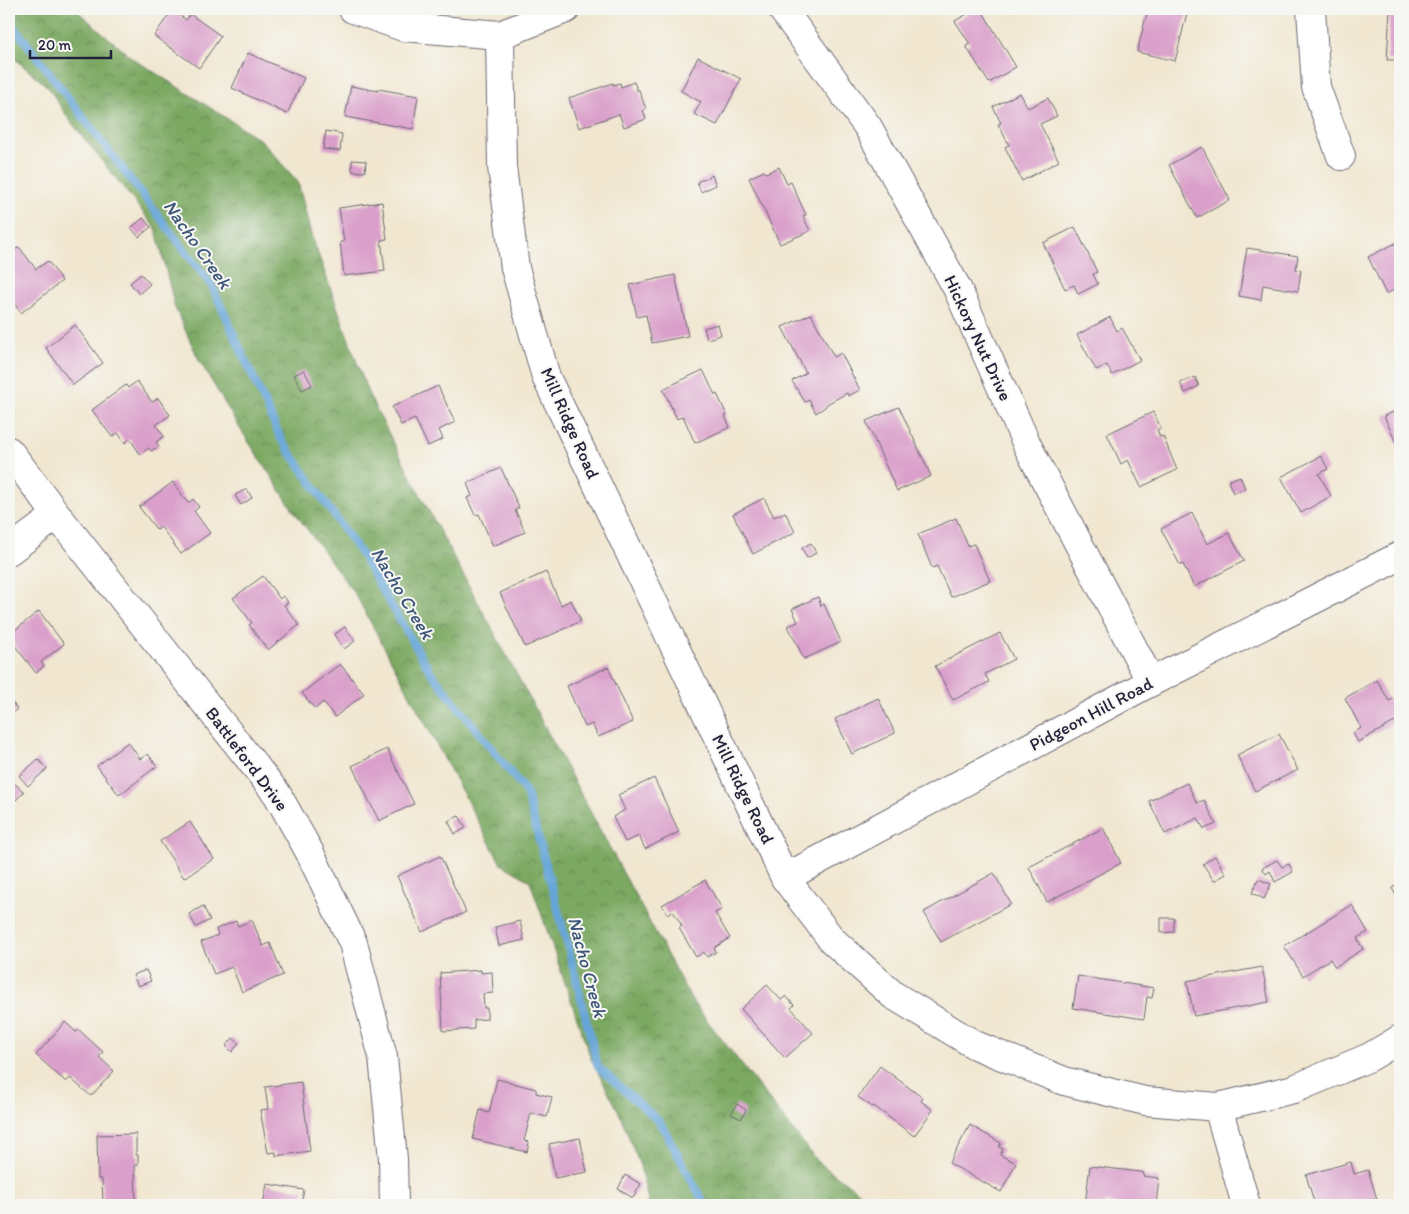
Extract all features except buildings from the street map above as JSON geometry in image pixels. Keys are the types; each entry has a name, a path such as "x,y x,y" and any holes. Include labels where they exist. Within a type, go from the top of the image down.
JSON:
{"street":[{"path":"352,9 403,27 500,35 566,9"},
{"name":"Hickory Nut Drive","path":"782,9 868,127 957,288 1028,447 1151,682"},
{"path":"1311,9 1316,87 1341,156"},
{"name":"Mill Ridge Road","path":"500,35 502,167 515,268 546,377 786,878 832,940 893,995 975,1046 1064,1081 1145,1101 1218,1107 1294,1089 1370,1058 1400,1039"},
{"name":"Battleford Drive","path":"9,451 56,515 277,794 309,851 353,943 383,1057 393,1160 394,1205"},
{"path":"9,550 56,515"},
{"name":"Pidgeon Hill Road","path":"786,878 1151,682 1400,556"},
{"path":"1218,1107 1246,1205"}],"green space":[{"path":"9,9 75,9 132,58 261,140 298,182 311,234 368,393 423,500 692,1001 817,1161 876,1205 649,1205 640,1166 619,1112 591,1059 530,881 501,864 357,597 293,510 239,427 199,360 175,308 156,229 68,118 48,87 9,54"}],"waterway":[{"name":"Nacho Creek","path":"9,20 212,286 281,439 361,554 430,671 526,792 598,1067 660,1122 705,1205"}]}
